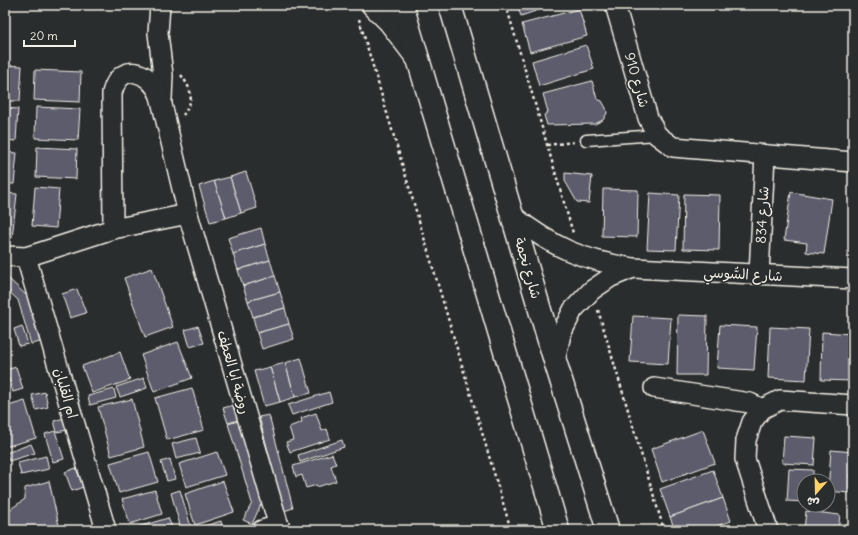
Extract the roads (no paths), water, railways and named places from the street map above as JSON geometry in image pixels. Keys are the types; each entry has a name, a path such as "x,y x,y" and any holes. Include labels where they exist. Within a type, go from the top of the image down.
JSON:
{"main road":[{"path":"402,5 558,530"},
{"name":"شارع نجمة","path":"450,5 555,360 608,530"},
{"path":"366,11 390,22 419,61"}],"street":[{"path":"160,5 158,33 163,75 162,104"},
{"name":"شارع 910","path":"615,5 648,118 657,136"},
{"name":"روضة ابا العطف","path":"113,229 112,94 114,85 123,75 131,73 141,74 150,79 156,86 162,104 188,214 273,528"},
{"path":"657,136 673,146 853,162"},
{"name":"شارع 834","path":"759,274 765,155"},
{"path":"5,256 26,257 113,229 188,214"},
{"name":"شارع السُّوسي","path":"513,216 556,246 580,256 606,264 633,268 853,280"},
{"name":"ام القلبان","path":"26,257 106,530"},
{"name":"شارع السُّوسي","path":"555,360 561,334 573,310 592,290 611,276 633,268"},
{"path":"654,388 750,403 757,415"},
{"path":"768,530 745,459 746,440 757,415 780,400 853,405"}],"lane":[{"path":"586,140 657,136"}]}
